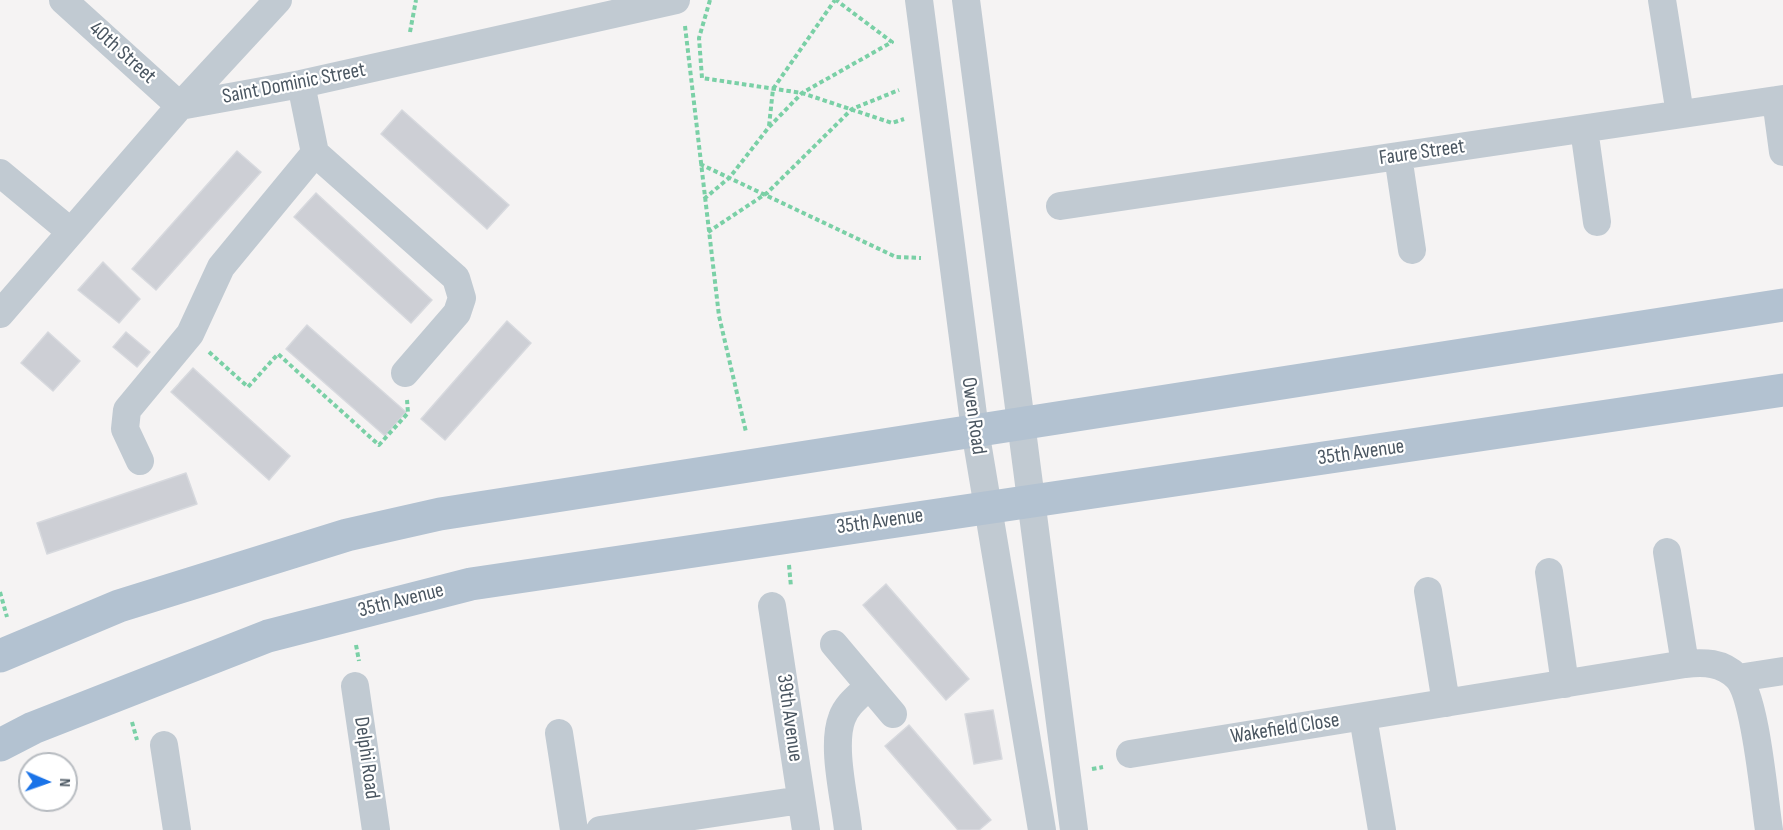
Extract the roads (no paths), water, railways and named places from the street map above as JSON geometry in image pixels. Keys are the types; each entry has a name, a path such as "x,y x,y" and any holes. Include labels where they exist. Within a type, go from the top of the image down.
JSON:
{"main road":[{"path":"0,656 119,606 347,535 417,519 585,489 1021,424 1783,305"},
{"name":"35th Avenue","path":"0,745 33,729 268,636 471,584 1783,390"}],"street":[{"name":"40th Street","path":"63,0 180,106"},
{"path":"0,314 180,106 278,0"},
{"name":"Owen Road","path":"919,0 975,430 1042,830"},
{"path":"966,0 1074,830"},
{"path":"1662,0 1680,114"},
{"name":"Saint Dominic Street","path":"180,106 680,11"},
{"path":"301,84 315,153 456,278 461,289 457,313 405,373"},
{"path":"1779,100 1783,152"},
{"name":"Faure Street","path":"1060,206 1779,100"},
{"path":"1584,129 1597,222"},
{"path":"140,461 125,429 127,410 190,334 222,267 315,153"},
{"path":"1398,156 1412,250"},
{"path":"0,173 71,232"},
{"path":"1667,552 1685,664"},
{"path":"1549,572 1565,684"},
{"path":"1428,591 1446,703"},
{"name":"39th Avenue","path":"772,606 806,830"},
{"path":"834,644 893,714"},
{"path":"1363,717 1685,664 1718,665 1738,678 1749,699 1769,830"},
{"path":"1738,678 1783,671"},
{"name":"Delphi Road","path":"355,686 376,830"},
{"path":"848,830 839,760 839,729 848,706 869,686"},
{"name":"Wakefield Close","path":"1130,754 1363,717 1382,830"},
{"path":"560,733 574,830"},
{"path":"150,743 177,830"},
{"path":"600,830 801,800"}]}
